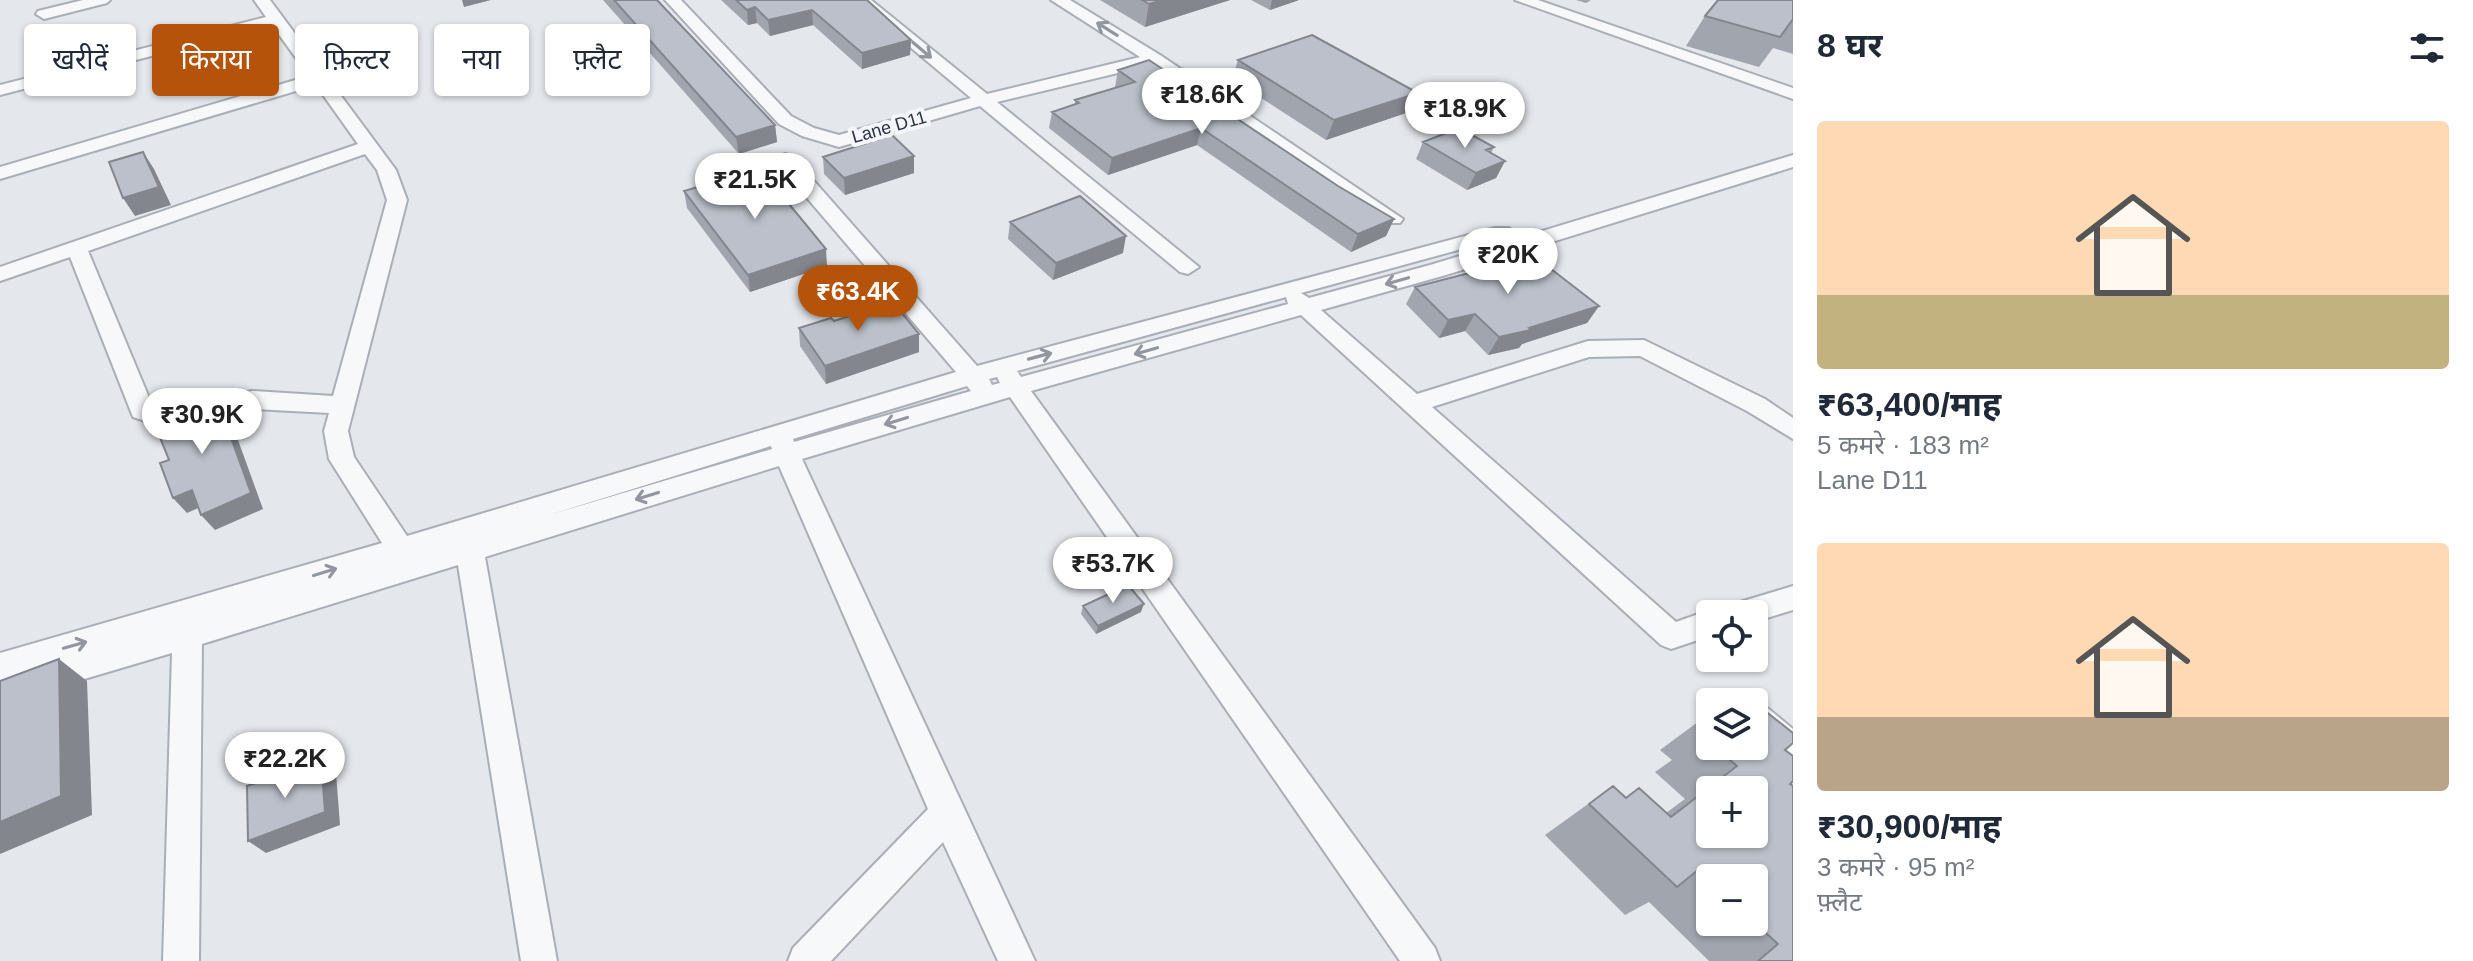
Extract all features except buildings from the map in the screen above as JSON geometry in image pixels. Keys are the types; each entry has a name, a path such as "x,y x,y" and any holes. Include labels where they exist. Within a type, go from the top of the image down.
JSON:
{"street":[{"path":"44,14 102,0"},
{"path":"262,0 295,46"},
{"name":"Lane D11","path":"673,0 785,120 808,132 839,141 982,100 1154,59"},
{"path":"862,0 1188,267"},
{"path":"1059,0 1154,59 1393,219"},
{"path":"1523,0 1793,94"},
{"path":"0,90 275,19"},
{"path":"0,173 295,86"},
{"path":"331,96 386,170 397,200 336,431 342,459 401,549"},
{"path":"0,666 188,624 782,444 1296,299 1793,146"},
{"path":"0,274 368,147"},
{"path":"785,160 971,376"},
{"path":"1296,299 1438,270 1793,161"},
{"path":"77,249 142,411 163,418 252,400 342,405"},
{"path":"1296,299 1671,636 1696,628"},
{"path":"1413,404 1588,349 1644,348 1756,405 1793,430"},
{"path":"782,444 971,376 1002,383 1422,961"},
{"path":"782,444 947,813 1017,961"},
{"path":"0,690 401,549 468,540"},
{"path":"468,540 539,961"},
{"path":"1768,606 1793,598"},
{"path":"181,961 188,624"},
{"path":"1768,728 1793,749"},
{"path":"806,961 947,813"}]}
